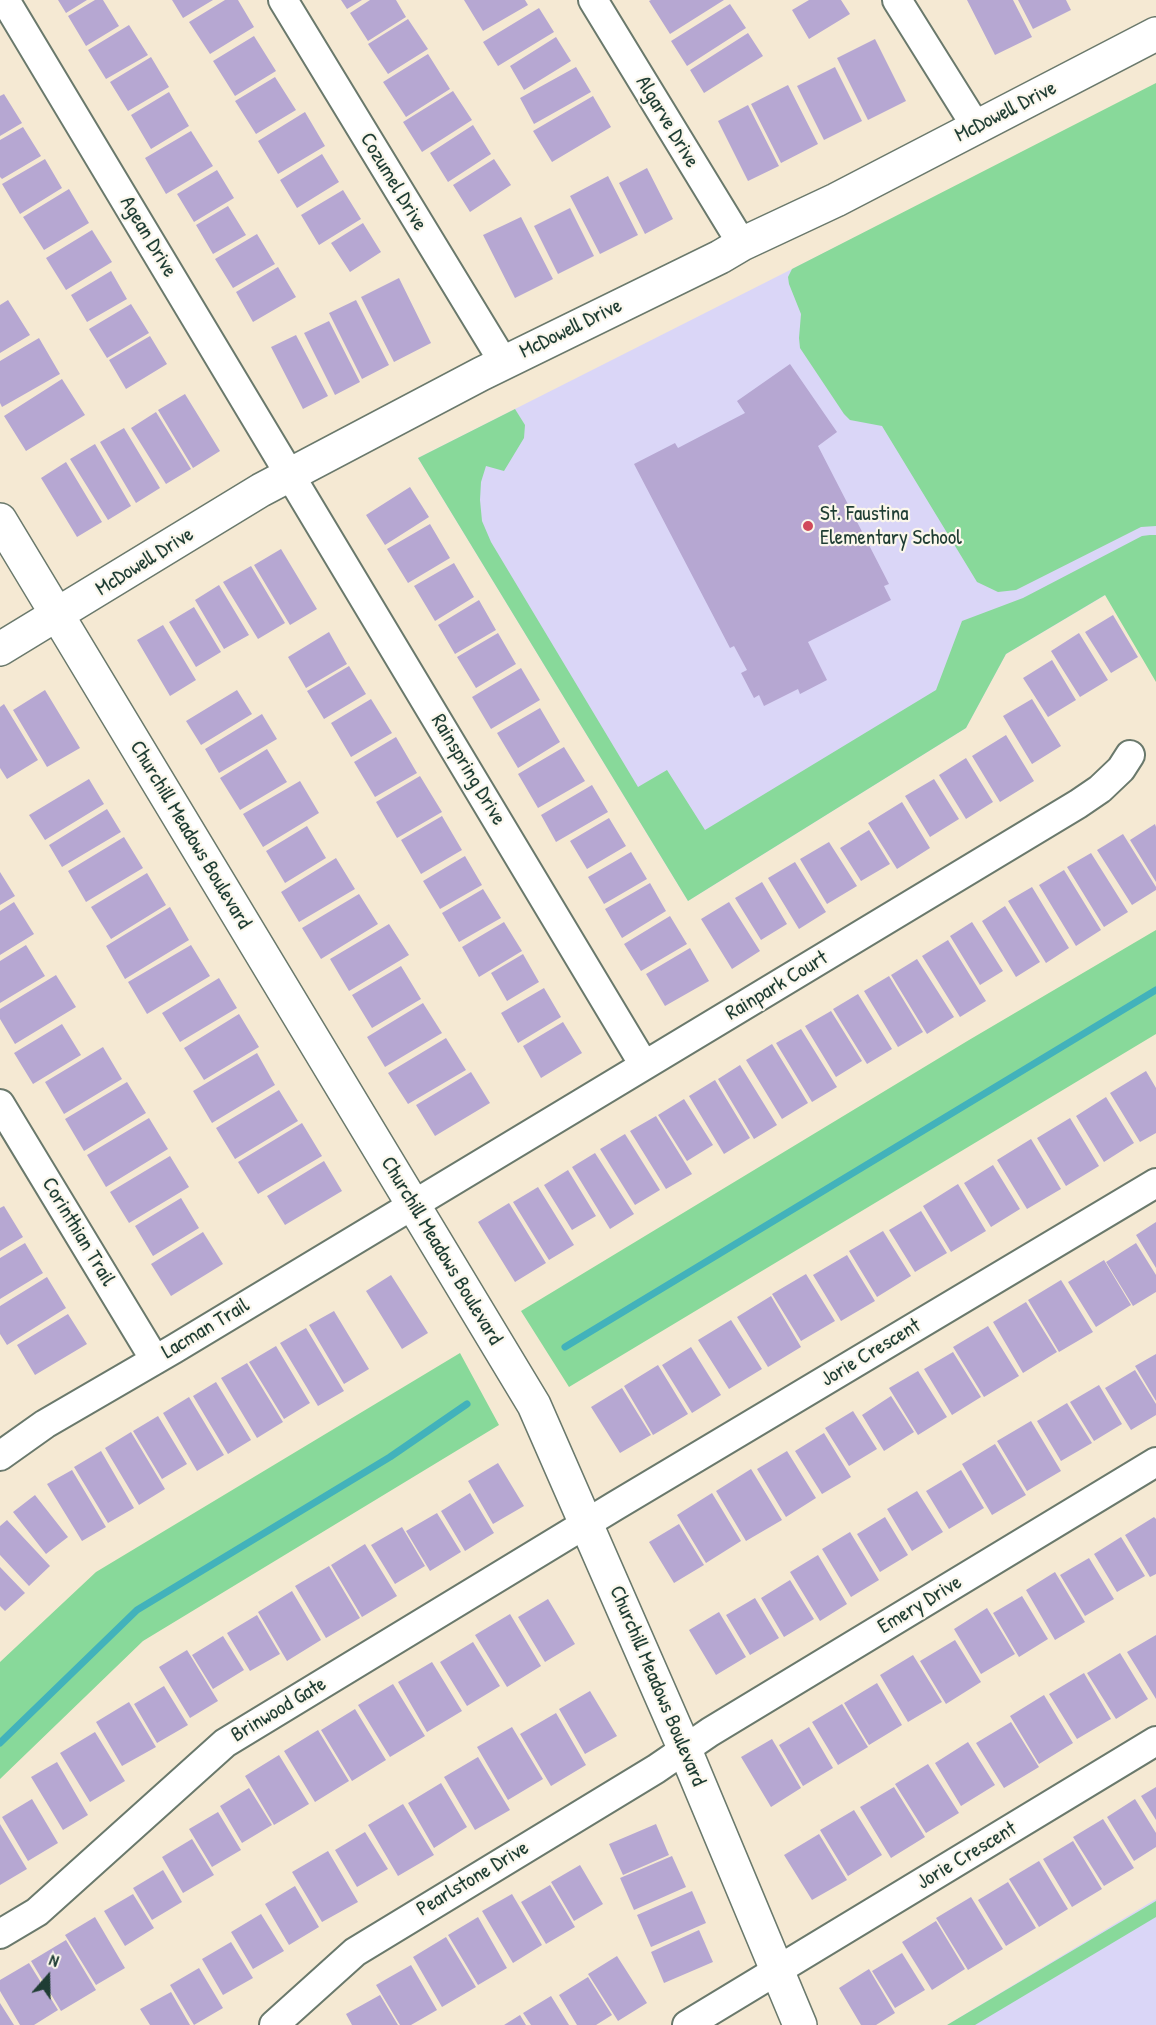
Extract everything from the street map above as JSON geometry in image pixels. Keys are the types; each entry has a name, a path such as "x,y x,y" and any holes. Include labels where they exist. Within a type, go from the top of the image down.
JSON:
{"street":[{"name":"Agean Drive","path":"5,0 291,474"},
{"name":"Cozumel Drive","path":"283,0 504,363"},
{"name":"Algarve Drive","path":"593,0 742,244"},
{"path":"897,0 977,128"},
{"name":"McDowell Drive","path":"0,649 291,474 504,363 742,244 836,200 1156,34"},
{"name":"Rainspring Drive","path":"291,474 644,1065"},
{"name":"Churchill Meadows Boulevard","path":"0,520 534,1405 685,1750 800,2025"},
{"name":"Rainpark Court","path":"413,1204 1078,804 1100,789 1121,769 1130,755"},
{"name":"Corinthian Trail","path":"0,1104 156,1360"},
{"name":"Jorie Crescent","path":"586,1524 1156,1183"},
{"name":"Lacman Trail","path":"0,1456 45,1424 156,1360 413,1204"},
{"name":"Emery Drive","path":"685,1750 710,1732 1156,1462"},
{"name":"Brinwood Gate","path":"0,1934 36,1912 225,1743 586,1524"},
{"name":"Jorie Crescent","path":"687,2025 1156,1741"},
{"name":"Pearlstone Drive","path":"274,2025 355,1952 685,1750"}],"shaded area":[{"name":"St. Faustina Elementary School","path":"988,170 1156,488 1156,565 1006,654 966,728 688,901 418,458"},
{"path":"1156,1899 1156,2025 947,2025"}],"green space":[{"path":"1156,83 1156,526 1141,527 1016,590 998,592 977,582 882,426 850,420 800,348 801,314 788,277 792,269"},
{"path":"515,409 525,425 524,438 504,471 486,466 481,482 482,521 491,542 638,787 667,770 705,830 936,690 962,621 1023,598 1142,536 1150,535 1156,535 1156,682 1105,595 1006,654 966,728 688,901 418,458"},
{"path":"1156,930 1156,1034 569,1387 521,1311 969,1040"},
{"path":"460,1353 499,1425 143,1641 0,1779 0,1662 96,1572"},
{"path":"1156,1901 1156,1917 975,2025 947,2025"}],"building":[{"path":"58,0 87,0 66,13"},
{"path":"95,0 103,0 119,26 86,46 68,16"},
{"path":"172,0 213,0 183,18"},
{"path":"225,0 238,0 254,27 210,54 189,22"},
{"path":"341,0 362,0 347,9"},
{"path":"370,0 396,0 406,17 368,41 350,13"},
{"path":"464,0 525,0 528,5 483,31"},
{"path":"724,0 670,34 649,1"},
{"path":"809,0 841,0 850,14 809,39 792,10"},
{"path":"967,0 1013,0 1032,37 995,55"},
{"path":"1018,0 1066,0 1071,10 1033,29"},
{"path":"730,4 746,28 687,66 671,41"},
{"path":"539,8 554,32 498,66 483,42"},
{"path":"408,19 428,49 388,74 368,44"},
{"path":"129,25 148,55 106,79 88,50"},
{"path":"748,33 763,56 704,93 690,70"},
{"path":"254,36 276,71 235,96 213,61"},
{"path":"556,37 571,61 524,90 510,66"},
{"path":"875,39 906,101 868,120 837,58"},
{"path":"428,54 450,89 406,117 383,82"},
{"path":"151,57 169,87 128,111 110,82"},
{"path":"576,67 591,92 534,124 520,98"},
{"path":"835,67 862,121 824,140 797,86"},
{"path":"275,77 296,110 256,134 235,101"},
{"path":"788,85 818,144 781,163 751,104"},
{"path":"453,91 472,120 422,152 403,122"},
{"path":"169,92 189,126 151,149 131,115"},
{"path":"4,94 22,123 0,136 0,96"},
{"path":"593,96 611,127 552,162 533,131"},
{"path":"748,105 779,166 748,181 718,121"},
{"path":"305,112 325,146 278,174 258,141"},
{"path":"473,125 491,154 448,182 430,153"},
{"path":"23,127 41,156 2,179 0,177 0,140"},
{"path":"191,131 213,166 166,194 145,158"},
{"path":"322,154 339,182 297,208 280,180"},
{"path":"45,159 62,188 20,214 2,184"},
{"path":"494,159 511,185 470,212 453,185"},
{"path":"647,168 673,219 645,234 619,183"},
{"path":"217,170 234,198 194,222 177,194"},
{"path":"608,176 638,235 600,254 570,196"},
{"path":"69,189 89,223 44,250 23,217"},
{"path":"343,190 361,219 319,245 301,215"},
{"path":"228,206 246,235 213,254 196,225"},
{"path":"570,208 594,256 558,274 534,226"},
{"path":"521,217 553,279 515,298 483,235"},
{"path":"363,223 381,252 350,272 331,243"},
{"path":"92,230 112,262 66,290 46,258"},
{"path":"257,234 275,264 233,288 215,259"},
{"path":"278,267 296,297 253,322 236,292"},
{"path":"111,271 127,299 87,322 71,295"},
{"path":"399,278 431,343 394,362 361,297"},
{"path":"8,300 30,335 0,353 0,305"},
{"path":"356,300 389,365 362,379 329,313"},
{"path":"131,304 149,333 107,358 89,329"},
{"path":"329,321 360,382 335,395 304,333"},
{"path":"296,335 328,396 303,409 271,347"},
{"path":"150,336 167,364 126,389 109,360"},
{"path":"39,338 60,374 2,407 0,403 0,361"},
{"path":"790,364 837,432 818,446 889,584 884,586 891,600 808,642 827,680 800,694 798,689 764,706 759,695 754,698 741,673 747,670 734,646 730,648 634,464 675,443 678,448 745,413 737,401"},
{"path":"62,379 85,415 26,451 4,416"},
{"path":"185,394 220,451 193,468 158,410"},
{"path":"156,412 191,469 166,484 131,428"},
{"path":"124,428 160,488 136,503 100,442"},
{"path":"95,444 131,506 108,520 70,459"},
{"path":"66,462 102,522 77,537 41,478"},
{"path":"410,487 429,517 385,545 366,515"},
{"path":"430,524 450,558 408,583 387,549"},
{"path":"281,549 317,609 290,625 254,565"},
{"path":"454,563 474,597 435,621 414,586"},
{"path":"251,566 285,623 258,639 223,582"},
{"path":"219,585 249,635 224,649 195,600"},
{"path":"479,600 496,630 455,654 438,625"},
{"path":"194,607 221,652 196,667 169,622"},
{"path":"1113,615 1138,657 1111,673 1085,632"},
{"path":"163,625 196,680 170,696 137,640"},
{"path":"329,632 347,664 306,688 288,657"},
{"path":"498,633 516,664 476,688 457,657"},
{"path":"1079,633 1108,680 1080,697 1051,651"},
{"path":"1052,660 1076,700 1048,717 1023,678"},
{"path":"349,666 366,694 324,719 307,691"},
{"path":"521,668 540,700 491,729 472,697"},
{"path":"45,690 80,748 47,767 13,710"},
{"path":"237,690 252,714 201,745 186,721"},
{"path":"371,699 392,733 351,757 331,723"},
{"path":"1032,699 1061,746 1032,764 1003,716"},
{"path":"4,704 38,760 7,779 0,768 0,707"},
{"path":"540,708 560,742 518,768 497,733"},
{"path":"262,714 277,739 219,773 205,749"},
{"path":"1006,735 1034,781 1000,802 972,756"},
{"path":"396,737 417,773 375,797 354,762"},
{"path":"564,747 585,781 538,808 518,774"},
{"path":"267,749 287,782 240,810 220,778"},
{"path":"966,758 993,802 966,819 939,775"},
{"path":"420,776 442,812 397,838 376,802"},
{"path":"89,779 104,804 45,840 29,815"},
{"path":"934,779 959,819 930,837 905,796"},
{"path":"300,781 319,813 263,847 243,814"},
{"path":"592,785 608,812 556,842 541,815"},
{"path":"902,802 930,848 897,869 868,823"},
{"path":"107,809 121,832 62,867 49,845"},
{"path":"442,816 462,850 421,874 401,840"},
{"path":"609,818 626,846 587,869 570,841"},
{"path":"1155,824 1156,827 1156,882 1130,840"},
{"path":"307,826 326,858 285,883 266,851"},
{"path":"869,830 890,864 861,881 840,848"},
{"path":"1123,834 1156,887 1156,890 1132,905 1097,850"},
{"path":"124,837 143,868 86,902 68,871"},
{"path":"829,842 857,886 827,904 800,859"},
{"path":"631,852 647,879 604,904 588,877"},
{"path":"1091,853 1128,912 1104,927 1067,867"},
{"path":"465,856 482,885 440,909 423,881"},
{"path":"336,858 355,889 299,922 281,892"},
{"path":"795,862 826,912 799,929 768,878"},
{"path":"1064,870 1101,930 1076,946 1039,885"},
{"path":"0,872 15,896 0,905"},
{"path":"147,873 166,905 111,939 91,907"},
{"path":"762,882 787,924 761,940 735,898"},
{"path":"650,883 666,911 622,938 605,909"},
{"path":"1032,887 1069,948 1046,963 1008,901"},
{"path":"483,889 501,918 459,942 442,913"},
{"path":"359,894 378,924 321,959 302,928"},
{"path":"14,902 34,934 0,955 0,911"},
{"path":"729,902 760,951 732,969 701,919"},
{"path":"1005,906 1040,962 1016,977 982,921"},
{"path":"170,907 189,940 125,979 106,946"},
{"path":"670,916 687,944 641,971 624,944"},
{"path":"504,922 522,951 479,977 462,947"},
{"path":"972,922 1003,971 980,985 950,936"},
{"path":"389,924 409,955 349,991 330,959"},
{"path":"948,940 986,1001 960,1017 922,956"},
{"path":"26,945 45,976 0,1003 0,961"},
{"path":"191,945 210,976 147,1014 128,982"},
{"path":"690,948 709,981 665,1006 646,974"},
{"path":"523,954 539,982 507,1001 491,973"},
{"path":"917,959 954,1017 927,1034 891,975"},
{"path":"401,966 421,999 372,1028 352,995"},
{"path":"56,975 76,1007 15,1044 0,1019 0,1009"},
{"path":"889,976 923,1032 898,1047 864,991"},
{"path":"219,978 237,1008 180,1042 162,1013"},
{"path":"544,988 561,1017 518,1043 501,1013"},
{"path":"858,994 892,1049 867,1064 833,1009"},
{"path":"423,1003 442,1033 385,1067 367,1037"},
{"path":"831,1011 862,1061 836,1077 805,1026"},
{"path":"239,1014 259,1047 204,1080 184,1048"},
{"path":"563,1022 582,1053 541,1078 523,1046"},
{"path":"62,1024 81,1055 33,1084 14,1053"},
{"path":"801,1029 837,1087 812,1102 776,1043"},
{"path":"446,1038 466,1070 408,1104 388,1073"},
{"path":"772,1044 808,1103 782,1119 746,1060"},
{"path":"103,1047 122,1079 64,1114 45,1082"},
{"path":"257,1053 275,1085 212,1123 193,1091"},
{"path":"740,1065 777,1125 754,1139 718,1079"},
{"path":"1146,1071 1156,1088 1156,1133 1140,1142 1110,1093"},
{"path":"471,1072 490,1103 435,1136 416,1105"},
{"path":"715,1080 750,1138 724,1154 689,1096"},
{"path":"127,1082 146,1113 84,1151 65,1119"},
{"path":"279,1090 298,1121 235,1159 216,1128"},
{"path":"1106,1097 1134,1143 1104,1162 1076,1116"},
{"path":"684,1099 713,1145 687,1161 658,1115"},
{"path":"656,1116 692,1174 666,1189 630,1131"},
{"path":"149,1118 168,1149 106,1187 87,1155"},
{"path":"1070,1118 1099,1166 1066,1186 1037,1138"},
{"path":"302,1123 322,1156 258,1194 238,1162"},
{"path":"625,1134 660,1190 635,1205 600,1149"},
{"path":"1031,1139 1061,1189 1027,1209 997,1160"},
{"path":"595,1153 634,1214 610,1229 572,1167"},
{"path":"170,1156 189,1187 129,1223 110,1192"},
{"path":"324,1161 342,1191 285,1225 267,1196"},
{"path":"993,1165 1020,1209 991,1227 964,1183"},
{"path":"568,1170 596,1216 572,1230 544,1185"},
{"path":"958,1184 986,1231 951,1252 923,1206"},
{"path":"538,1187 574,1245 549,1260 513,1202"},
{"path":"181,1198 199,1228 153,1256 135,1226"},
{"path":"509,1203 546,1263 515,1282 478,1222"},
{"path":"4,1206 23,1237 0,1251 0,1208"},
{"path":"921,1211 947,1253 915,1272 889,1230"},
{"path":"1156,1222 1156,1268 1136,1235"},
{"path":"883,1231 911,1276 877,1297 849,1251"},
{"path":"203,1232 223,1264 171,1296 151,1264"},
{"path":"25,1243 43,1273 0,1299 0,1258"},
{"path":"1136,1243 1156,1275 1156,1292 1133,1306 1106,1262"},
{"path":"847,1255 875,1301 841,1321 813,1275"},
{"path":"1104,1260 1131,1305 1096,1327 1068,1282"},
{"path":"806,1274 835,1321 801,1341 772,1294"},
{"path":"391,1275 428,1333 402,1349 366,1291"},
{"path":"47,1277 66,1308 7,1345 0,1334 0,1306"},
{"path":"1061,1280 1093,1332 1059,1352 1028,1300"},
{"path":"771,1296 801,1347 768,1367 737,1317"},
{"path":"1026,1302 1057,1352 1023,1373 993,1322"},
{"path":"334,1311 369,1369 344,1384 309,1325"},
{"path":"68,1314 87,1344 35,1375 17,1345"},
{"path":"731,1320 762,1369 729,1389 698,1340"},
{"path":"988,1326 1019,1376 984,1397 953,1347"},
{"path":"306,1328 344,1391 318,1406 280,1343"},
{"path":"276,1346 310,1403 284,1419 249,1362"},
{"path":"691,1347 721,1395 692,1413 662,1365"},
{"path":"953,1352 981,1397 952,1415 924,1369"},
{"path":"1156,1354 1156,1401 1135,1366"},
{"path":"247,1363 283,1422 257,1438 221,1378"},
{"path":"658,1365 688,1414 653,1435 624,1386"},
{"path":"1135,1370 1156,1404 1156,1415 1131,1430 1105,1388"},
{"path":"918,1371 947,1417 918,1435 889,1388"},
{"path":"216,1382 251,1440 228,1454 193,1396"},
{"path":"1099,1385 1122,1424 1094,1441 1070,1402"},
{"path":"622,1388 651,1435 620,1453 591,1407"},
{"path":"891,1396 914,1432 884,1451 862,1415"},
{"path":"189,1397 224,1455 197,1471 163,1413"},
{"path":"1067,1403 1092,1443 1061,1461 1037,1421"},
{"path":"853,1411 877,1449 849,1466 825,1428"},
{"path":"158,1416 187,1464 162,1479 133,1431"},
{"path":"1031,1421 1061,1471 1027,1491 997,1441"},
{"path":"131,1432 165,1489 139,1505 105,1448"},
{"path":"824,1433 851,1477 822,1494 795,1451"},
{"path":"995,1444 1026,1495 992,1515 962,1464"},
{"path":"101,1451 134,1508 108,1523 74,1467"},
{"path":"787,1451 816,1498 786,1517 757,1469"},
{"path":"498,1463 524,1506 493,1524 468,1481"},
{"path":"751,1469 782,1520 746,1541 716,1491"},
{"path":"72,1470 106,1527 82,1541 47,1484"},
{"path":"961,1470 984,1508 949,1529 926,1491"},
{"path":"917,1491 943,1532 912,1551 887,1509"},
{"path":"470,1493 494,1533 465,1551 441,1511"},
{"path":"712,1493 741,1541 706,1563 677,1515"},
{"path":"35,1495 68,1537 46,1554 13,1512"},
{"path":"437,1513 461,1552 430,1571 406,1531"},
{"path":"885,1517 908,1555 880,1572 857,1534"},
{"path":"1154,1517 1156,1519 1156,1574 1150,1577 1125,1535"},
{"path":"7,1520 50,1566 29,1586 0,1555 0,1526"},
{"path":"679,1524 704,1565 674,1583 649,1542"},
{"path":"402,1527 425,1566 395,1584 371,1545"},
{"path":"850,1532 879,1580 851,1597 822,1549"},
{"path":"1121,1537 1145,1576 1117,1592 1094,1554"},
{"path":"365,1544 397,1596 362,1617 331,1565"},
{"path":"818,1555 847,1604 820,1621 790,1572"},
{"path":"1089,1558 1114,1599 1085,1616 1060,1575"},
{"path":"329,1566 360,1618 326,1638 295,1586"},
{"path":"0,1567 25,1593 5,1611 0,1606"},
{"path":"1055,1572 1085,1622 1055,1640 1026,1590"},
{"path":"790,1580 814,1619 784,1637 761,1598"},
{"path":"292,1591 321,1640 287,1661 258,1612"},
{"path":"1022,1596 1048,1639 1019,1657 993,1613"},
{"path":"755,1598 779,1638 750,1655 726,1615"},
{"path":"548,1599 575,1644 545,1662 518,1617"},
{"path":"987,1608 1015,1654 981,1674 954,1629"},
{"path":"719,1612 746,1657 716,1675 689,1630"},
{"path":"510,1614 541,1666 507,1687 475,1635"},
{"path":"257,1615 280,1654 250,1671 227,1633"},
{"path":"1156,1635 1156,1699 1127,1652"},
{"path":"223,1636 244,1670 213,1689 192,1655"},
{"path":"955,1640 981,1682 946,1704 920,1661"},
{"path":"473,1642 500,1686 467,1706 440,1662"},
{"path":"187,1650 218,1701 190,1718 159,1667"},
{"path":"1120,1653 1148,1699 1116,1719 1087,1673"},
{"path":"913,1655 942,1702 908,1722 880,1675"},
{"path":"432,1662 462,1711 427,1732 398,1682"},
{"path":"1084,1673 1111,1719 1077,1739 1049,1694"},
{"path":"877,1683 902,1725 869,1745 844,1703"},
{"path":"393,1684 425,1736 390,1757 358,1705"},
{"path":"164,1686 188,1725 157,1743 134,1704"},
{"path":"590,1691 617,1736 585,1754 559,1709"},
{"path":"1044,1695 1073,1743 1039,1764 1010,1716"},
{"path":"129,1702 156,1747 122,1766 96,1722"},
{"path":"842,1704 868,1747 838,1765 812,1722"},
{"path":"355,1709 386,1760 352,1781 321,1730"},
{"path":"556,1713 586,1765 551,1786 520,1734"},
{"path":"1011,1722 1039,1767 1004,1788 976,1743"},
{"path":"512,1727 543,1779 508,1800 477,1747"},
{"path":"809,1727 833,1768 803,1786 779,1745"},
{"path":"318,1730 349,1781 315,1802 284,1751"},
{"path":"95,1732 125,1781 90,1802 60,1753"},
{"path":"772,1739 801,1788 771,1807 741,1757"},
{"path":"968,1742 995,1785 961,1806 935,1763"},
{"path":"279,1755 309,1804 274,1825 245,1776"},
{"path":"478,1757 510,1810 475,1830 444,1777"},
{"path":"57,1762 88,1815 63,1830 31,1777"},
{"path":"928,1764 959,1813 926,1833 895,1784"},
{"path":"441,1783 467,1827 434,1848 408,1803"},
{"path":"894,1787 925,1837 891,1858 860,1807"},
{"path":"1156,1787 1156,1820 1141,1796"},
{"path":"249,1788 272,1825 242,1843 220,1806"},
{"path":"32,1799 58,1843 28,1861 2,1817"},
{"path":"1135,1799 1156,1833 1156,1847 1134,1861 1107,1817"},
{"path":"403,1804 434,1855 398,1876 368,1825"},
{"path":"854,1810 882,1855 848,1876 820,1830"},
{"path":"218,1812 241,1850 212,1867 189,1829"},
{"path":"1103,1819 1134,1868 1104,1886 1073,1837"},
{"path":"0,1824 27,1869 0,1885"},
{"path":"656,1824 669,1855 623,1875 609,1844"},
{"path":"365,1832 388,1869 357,1887 335,1850"},
{"path":"819,1834 847,1880 812,1900 784,1855"},
{"path":"192,1839 214,1875 183,1893 162,1857"},
{"path":"1073,1841 1102,1889 1072,1907 1043,1859"},
{"path":"328,1851 358,1902 322,1922 292,1872"},
{"path":"672,1856 686,1887 634,1910 620,1878"},
{"path":"1039,1861 1068,1909 1039,1927 1009,1879"},
{"path":"580,1865 603,1904 574,1921 551,1882"},
{"path":"163,1870 182,1902 152,1920 133,1888"},
{"path":"1008,1882 1036,1928 1006,1946 978,1900"},
{"path":"550,1885 575,1927 546,1944 521,1902"},
{"path":"295,1886 319,1927 289,1945 265,1904"},
{"path":"692,1891 706,1923 651,1947 637,1915"},
{"path":"133,1894 154,1928 125,1946 104,1911"},
{"path":"512,1894 542,1945 513,1963 482,1911"},
{"path":"971,1897 1003,1949 968,1970 936,1918"},
{"path":"261,1914 284,1951 253,1969 231,1932"},
{"path":"95,1917 125,1968 96,1985 65,1935"},
{"path":"478,1917 507,1968 478,1985 448,1935"},
{"path":"936,1921 965,1969 932,1990 902,1942"},
{"path":"699,1930 713,1962 664,1983 651,1952"},
{"path":"446,1937 476,1987 442,2007 413,1957"},
{"path":"66,1940 96,1990 61,2011 31,1961"},
{"path":"231,1942 253,1978 223,1995 202,1959"},
{"path":"902,1953 925,1990 895,2008 872,1971"},
{"path":"617,1956 647,2003 618,2021 588,1974"},
{"path":"29,1963 58,2010 34,2025 20,2025 0,1991 0,1980"},
{"path":"411,1965 437,2010 411,2025 400,2025 376,1985"},
{"path":"199,1968 223,2008 194,2025 170,1985"},
{"path":"869,1969 895,2013 876,2025 861,2025 839,1988"},
{"path":"588,1977 612,2015 596,2025 577,2025 559,1995"},
{"path":"171,1992 190,2025 150,2025 140,2009"},
{"path":"380,1995 398,2025 352,2025 346,2014"},
{"path":"551,1996 569,2025 531,2025 523,2013"},
{"path":"0,2003 14,2025 0,2025"},
{"path":"520,2015 526,2025 504,2025"}],"waterway":[{"path":"565,1347 1156,990"},
{"path":"0,1743 137,1610 390,1457 467,1404"}],"place":[{"name":"St. Faustina Elementary School","path":"808,526"}]}
